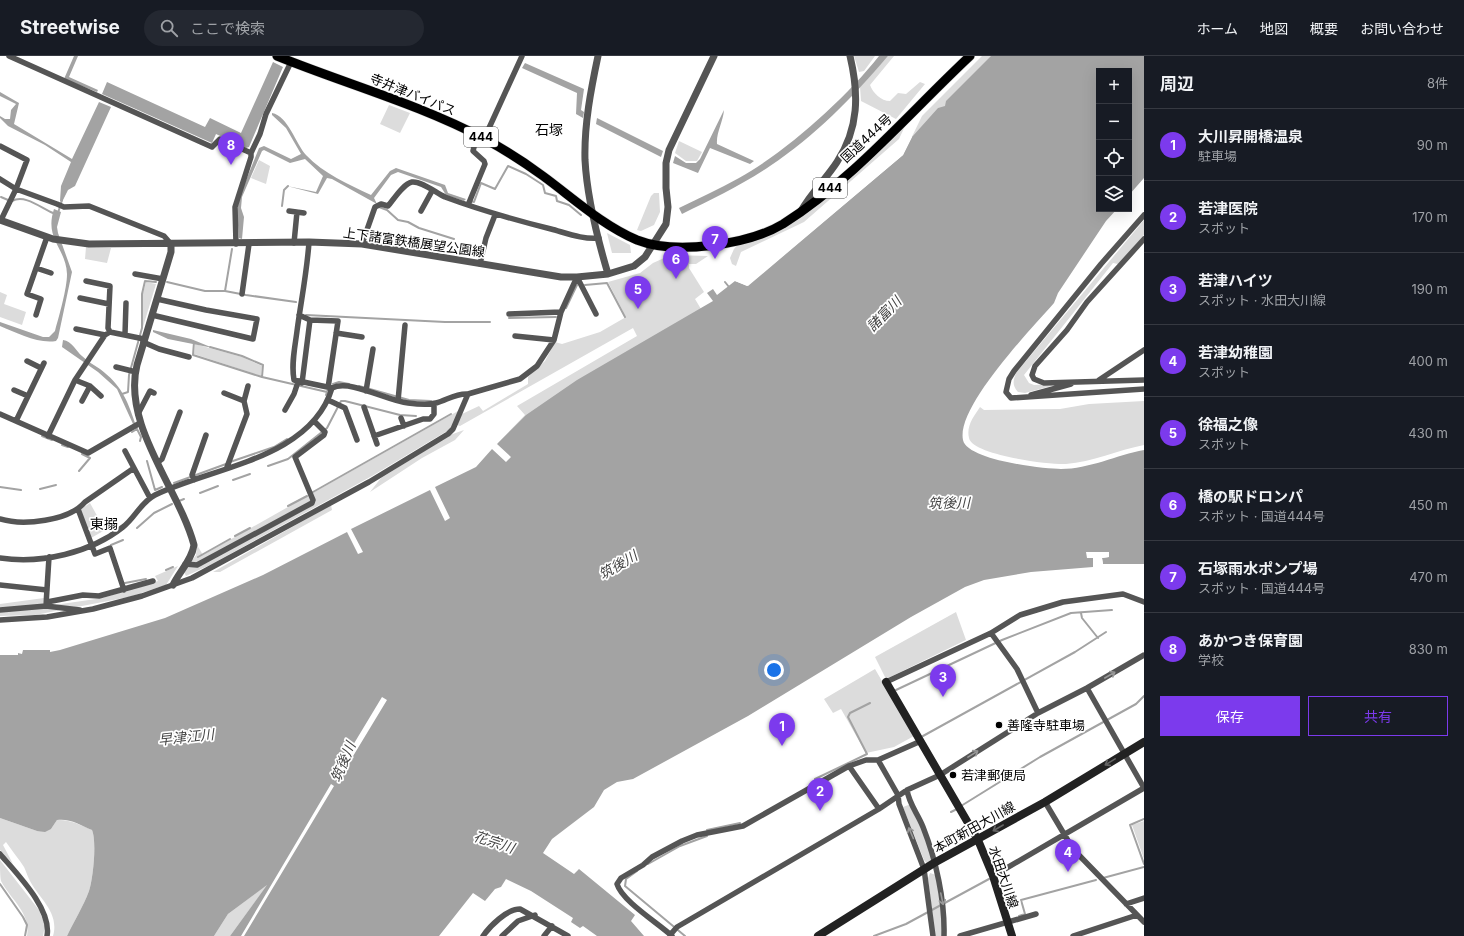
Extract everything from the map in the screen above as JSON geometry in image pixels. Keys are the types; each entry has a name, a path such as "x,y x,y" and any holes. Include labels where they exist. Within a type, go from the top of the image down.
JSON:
{"highway":[{"name":"寺井津バイパス","path":"277,56 414,108 481,137 536,171 593,215 627,235 654,245"},
{"name":"国道444号","path":"654,245 696,247 727,243 747,238 781,225 839,182 882,143 970,56"}],"main road":[{"name":"水田大川線","path":"886,682 978,840 993,876 1012,936"},
{"name":"本町新田大川線","path":"818,936 934,863 1045,802 1144,742"}],"street":[{"path":"9,56 212,147 220,140 251,153"},
{"path":"468,205 485,164 473,151 472,147 481,137 522,56"},
{"path":"598,56 586,138 588,185 593,215 608,274"},
{"name":"上下諸富鉄橋展望公園線","path":"50,238 89,244 249,244 309,242 362,244 561,277 608,274 634,266 645,257 662,232 668,214 666,163 669,150 714,56"},
{"path":"801,211 808,199 837,162 850,137 856,117 857,95 850,56"},
{"path":"236,244 235,207 251,153 260,134 267,111 291,62"},
{"path":"0,146 27,160 16,189 0,220 50,238 36,268 27,294 41,299 36,315"},
{"path":"0,179 16,189 56,204 64,206 89,206 164,236 171,244 171,252 152,315 141,339 132,371 138,414 137,425 158,462 194,545 191,555 173,585"},
{"path":"362,244 375,207 381,204 388,206 407,184 412,182 418,183 495,215 573,235 594,239 599,238"},
{"path":"421,211 432,190"},
{"path":"289,211 304,213"},
{"path":"294,243 297,212"},
{"path":"480,264 486,238 495,215"},
{"path":"1074,383 1029,396 1015,398 1008,395 1006,386 1014,371 1101,264 1144,215"},
{"path":"1144,239 1087,302 1033,370 1032,375 1039,382 1074,383 1099,380 1144,380"},
{"path":"309,242 307,273 292,369 294,380 299,383 330,388 336,386 367,388 398,398 409,404 434,404 461,393 468,394 520,379 529,373 537,366 554,340 561,312 577,277"},
{"path":"242,294 249,244"},
{"path":"36,268 51,273"},
{"path":"135,274 162,279"},
{"path":"577,277 596,314"},
{"path":"48,436 84,365 107,334 110,286 86,281"},
{"path":"80,298 109,304"},
{"path":"152,315 253,339 258,318 206,310 157,298"},
{"path":"125,334 126,304"},
{"path":"509,314 561,312"},
{"path":"0,558 30,559 49,557 81,550 104,540 124,526 150,498 193,477 278,448 300,434 314,421 328,400 338,321 310,320 300,315"},
{"path":"285,410 299,383 310,320"},
{"path":"398,398 405,325"},
{"path":"76,330 107,334 125,334 141,339 159,349 189,358"},
{"path":"336,332 362,337"},
{"path":"515,336 554,340"},
{"path":"367,388 373,349"},
{"path":"1099,380 1144,350"},
{"path":"16,421 42,366 27,361"},
{"path":"116,367 132,371"},
{"path":"76,380 90,386 101,396"},
{"path":"82,401 90,386"},
{"path":"228,465 247,414 244,401 248,386"},
{"path":"1029,396 1044,396 1086,391 1144,389"},
{"path":"14,390 28,396"},
{"path":"138,414 150,391 154,393"},
{"path":"224,393 244,401"},
{"path":"0,620 47,617 82,611 142,596 207,571 369,482 448,434 457,422 468,394"},
{"path":"328,400 339,404 348,412 357,440"},
{"path":"374,436 422,419 430,418 434,414 434,404"},
{"path":"364,408 377,444"},
{"path":"158,462 162,458 180,412"},
{"path":"0,414 88,453 137,425"},
{"path":"400,418 404,426"},
{"path":"185,564 197,565 312,503 313,500 295,457 324,430 314,421"},
{"path":"193,477 206,435"},
{"path":"125,451 150,498"},
{"path":"0,519 8,522 35,521 65,515 78,509 85,502 134,468"},
{"path":"78,509 93,545 95,554 110,548 124,590"},
{"path":"46,604 49,557"},
{"path":"0,610 46,604 83,595 100,596 153,581"},
{"path":"0,585 47,590"},
{"path":"886,682 991,633 1020,615 1063,602 1123,594 1144,602"},
{"path":"46,604 82,611"},
{"path":"991,633 1017,669 1038,713"},
{"path":"921,741 878,760 866,760 849,766 743,826 697,835 682,841 652,857 643,865 621,878 617,884 619,890 635,906 673,932 879,809 898,795 940,775 1038,713 1088,688 1144,655"},
{"path":"993,876 1144,788 1126,753 1088,688"},
{"path":"878,760 898,795 899,804 924,869 933,936"},
{"path":"849,766 879,809"},
{"path":"907,790 909,800 923,826 934,863 945,913 944,936"},
{"path":"1045,802 1073,849 1144,922"},
{"path":"0,854 40,905 48,924 47,936"},
{"path":"1126,904 1144,898"},
{"path":"483,936 494,924 516,909 535,915 568,936"},
{"path":"960,936 1036,914"},
{"path":"502,936 518,921 535,915"},
{"path":"1073,936 1137,915"},
{"path":"544,936 552,926"}],"shaded area":[{"path":"854,56 875,56 864,71 859,72"},
{"path":"888,56 894,56 870,85 878,96 884,100 890,101 898,93 906,94 920,82 925,84 896,119 861,101 860,87"},
{"path":"982,56 997,56 903,155 922,116"},
{"path":"389,105 410,113 400,133 380,124"},
{"path":"906,124 899,139 804,222 741,252 736,266 732,264 730,258 734,249 740,242 772,232 807,213"},
{"path":"679,141 702,152 697,161 686,161 675,153"},
{"path":"259,160 270,166 266,184 251,178"},
{"path":"654,193 659,193 660,212 654,225 641,231 637,230 651,196"},
{"path":"1144,220 1144,235 1118,264 1113,263 1024,375 1029,383 1034,385 1059,384 1025,393 1018,392 1014,383 1016,373"},
{"path":"607,233 630,245 631,253 612,253"},
{"path":"86,247 111,248 107,263 85,259"},
{"path":"671,255 708,256 696,264 689,264 689,268 704,292 695,299 701,309 576,396 497,444 525,415 517,406 637,336 633,328 460,426 457,425 372,476 210,565 186,576 184,572 196,555 197,545 203,555 458,411 462,414 479,406 483,411 528,384 528,377 545,361 555,342 562,344 600,332 626,317 608,282 640,273 653,263"},
{"path":"146,282 156,284 143,327 143,293"},
{"path":"0,292 7,295 4,304 26,312 22,325 0,317"},
{"path":"195,344 242,357 262,366 261,376 194,354"},
{"path":"1144,401 1144,445 1076,463 1045,463 997,454 973,444 968,434 973,418 980,407 984,410 1060,409 1089,404"},
{"path":"464,430 455,440 422,458 370,492 381,478 450,435"},
{"path":"90,503 105,530 91,538 80,510"},
{"path":"331,505 332,510 220,572 213,572"},
{"path":"178,566 166,585 129,597 35,615 0,616 0,604 44,598 42,609 52,608 54,605 103,598 158,581 155,576"},
{"path":"956,612 966,640 886,679 875,657"},
{"path":"875,669 914,736 894,747 866,753 841,709 833,713 824,699"},
{"path":"911,804 927,840 931,855 931,863 928,865 924,860 903,807"},
{"path":"0,818 37,831 51,829 57,820 70,821 92,830 94,851 93,870 89,891 67,936 53,936 54,927 51,912 28,878 24,867 6,842 3,845 13,864 0,850"},
{"path":"1144,821 1144,859 1132,825"},
{"path":"0,860 39,910 45,925 43,936 27,936 26,920 1,881"},
{"path":"930,873 936,875 943,914 942,936 935,936 928,878"},
{"path":"268,884 230,936 214,936 228,914"}],"water":[{"path":"74,56 78,56 69,77 98,90 97,92 64,79"},
{"path":"879,56 888,56 833,115 786,155 727,192 682,214 679,208 739,178 776,154 795,139 833,106"},
{"path":"991,56 1144,56 1144,178 1132,192 1132,68 1096,68 1096,212 1114,212 1106,221 1058,293 1054,303 998,368 983,389 971,408 964,426 963,440 968,447 977,453 991,458 1023,465 1052,469 1082,467 1144,450 1144,564 1103,564 1102,558 1109,557 1109,552 1087,552 1087,558 1093,558 1093,567 1031,572 984,580 965,587 911,617 748,716 633,779 617,782 604,790 594,807 552,839 543,853 574,874 579,869 635,915 631,921 644,936 597,936 583,926 580,928 571,922 573,918 531,891 506,879 501,887 495,889 485,901 473,893 439,936 230,936 267,885 228,914 214,936 67,936 89,891 94,860 92,830 75,822 57,820 51,829 45,832 37,831 0,818 0,655 18,655 18,653 22,654 23,650 50,650 50,652 60,650 165,618 263,575 347,532 358,554 363,552 351,529 430,490 445,521 450,518 435,487 476,467 492,449 506,462 511,457 497,444 526,415 577,380 713,301 707,293 713,289 717,295 735,281 748,286 903,155 912,137 938,108 945,106 946,101"},
{"path":"273,62 283,67 249,147 246,148 216,134 212,143 102,94 107,82 205,127 210,118 241,133"},
{"path":"525,63 584,89 581,110 584,112 583,118 576,114 577,93 522,68"},
{"path":"0,92 19,103 14,124 72,159 99,102 111,107 75,186 68,190 62,202 60,201 61,186 71,162 45,145 8,126 0,118 0,116 5,119 10,119 11,110 16,104 0,96"},
{"path":"724,110 717,144 754,161 750,164 710,148 698,173 673,163 675,156 686,163 696,163 700,159"},
{"path":"272,113 283,119 302,150 313,162 337,178 371,195 390,171 396,168 445,185 448,193 466,199 464,201 446,195 441,187 398,172 391,175 374,198 377,204 332,179 327,178 318,194 287,186 316,192 323,176 305,159 290,163 264,150 262,151 242,197 241,208 244,217 242,239 239,238 237,213 238,200 259,148 264,146 291,159 301,154 286,128 272,115"},
{"path":"597,118 663,151 661,157 596,124"},
{"path":"54,209 61,212 57,227 58,233 72,272 58,338 56,341 49,342 20,335 0,326 0,322 43,337 49,337 55,331 64,295 67,274 66,265 53,236 52,219"},
{"path":"153,330 191,339 213,348 168,339 153,332"},
{"path":"63,340 71,344 84,358 100,369 113,381 126,400 135,423 133,424 117,389 98,372 62,347"}],"pier":[{"path":"909,137 912,137 903,155 747,286 735,281 736,280 747,284 901,153"},
{"path":"1086,552 1109,552 1109,557 1102,558 1103,564 1144,564 1144,566 1102,566 1100,557 1107,554 1089,554 1089,556 1095,557 1094,569 1093,558 1087,558"},
{"path":"382,697 387,700 341,776 337,779 335,775"},
{"path":"331,784 334,786 244,936 241,936"}],"waterway":[{"path":"470,201 474,202 481,183 495,189 508,166 526,174 543,185 545,193 556,196 557,201 569,205 581,215"},
{"path":"282,206 284,190 288,186"},
{"path":"1,197 8,200"},
{"path":"12,201 17,199 28,200 53,213"},
{"path":"58,213 62,200"},
{"path":"379,207 387,210 398,220 408,222 419,228 454,239"},
{"path":"225,291 232,249"},
{"path":"122,394 128,392 129,375 142,328 142,294 145,281 156,282"},
{"path":"167,282 205,291 225,291 296,302"},
{"path":"725,282 729,287"},
{"path":"585,285 607,283 625,317"},
{"path":"566,308 577,285"},
{"path":"306,315 445,322 490,322"},
{"path":"509,318 556,317"},
{"path":"194,342 193,355 262,377"},
{"path":"210,347 242,356 263,365 262,377 327,392 326,395"},
{"path":"333,384 339,382 349,384"},
{"path":"359,386 409,400 431,401"},
{"path":"268,466 288,459 327,428 341,401 400,415 416,416"},
{"path":"313,492 451,414"},
{"path":"136,427 141,437 140,441"},
{"path":"132,432 137,429"},
{"path":"42,436 52,440"},
{"path":"230,462 274,447 287,439"},
{"path":"62,445 68,447"},
{"path":"79,471 90,458 82,454"},
{"path":"147,461 155,490 162,487"},
{"path":"174,483 226,464"},
{"path":"233,480 250,474"},
{"path":"40,489 56,485"},
{"path":"200,493 218,486"},
{"path":"0,487 21,490"},
{"path":"288,506 307,496"},
{"path":"179,501 184,499"},
{"path":"137,528 154,513 172,504"},
{"path":"235,536 250,528"},
{"path":"198,557 230,539"},
{"path":"111,545 123,540"},
{"path":"166,570 173,567"},
{"path":"125,583 146,579"},
{"path":"896,690 1002,640 1071,613 1112,610"},
{"path":"1081,613 1082,618 1098,638"},
{"path":"923,736 1075,652 1106,632"},
{"path":"961,806 1040,757 1136,704 1144,696"},
{"path":"815,779 867,754 848,717 850,713 870,703"},
{"path":"951,812 957,809"},
{"path":"1144,819 1130,825 1144,864"},
{"path":"707,830 740,823"},
{"path":"648,864 680,846 707,836"},
{"path":"1103,878 1144,867"},
{"path":"637,871 626,879 625,886 685,936"},
{"path":"874,936 906,924 989,879"},
{"path":"1019,916 1025,914 1021,900 1096,880"},
{"path":"0,884 27,925 25,936"}],"place":[{"name":"あかつき保育園","path":"231,165"},
{"name":"石塚雨水ポンプ場","path":"715,259"},
{"name":"橋の駅ドロンパ","path":"676,279"},
{"name":"徐福之像","path":"638,309"},
{"name":"若津ハイツ","path":"943,697"},
{"name":"善隆寺駐車場","path":"999,725"},
{"name":"大川昇開橋温泉","path":"782,746"},
{"name":"若津郵便局","path":"953,775"},
{"name":"若津医院","path":"820,811"},
{"name":"若津幼稚園","path":"1068,872"}],"district":[{"name":"石塚","path":"549,130"},
{"name":"東搦","path":"104,524"}],"water label":[{"name":"諸富川","path":"884,314"},
{"name":"筑後川","path":"949,503"},
{"name":"筑後川","path":"618,565"},
{"name":"早津江川","path":"186,737"},
{"name":"筑後川","path":"343,762"},
{"name":"花宗川","path":"494,842"}]}
